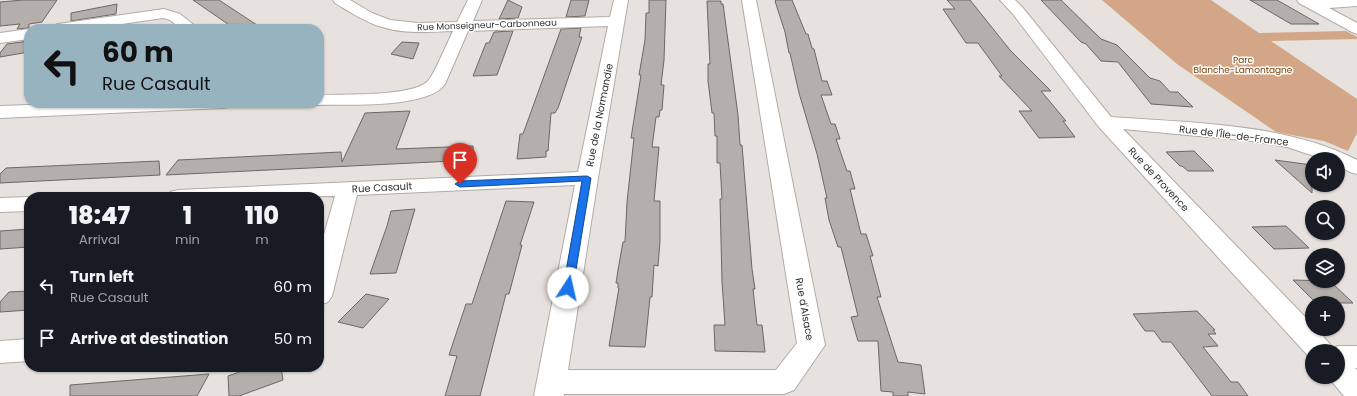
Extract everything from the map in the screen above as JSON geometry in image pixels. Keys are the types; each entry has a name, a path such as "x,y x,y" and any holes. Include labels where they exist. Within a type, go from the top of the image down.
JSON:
{"street":[{"name":"Rue Monseigneur-Carbonneau","path":"340,0 367,16 387,24 418,28 616,21"},
{"path":"324,100 401,97 422,93 436,84 475,0"},
{"name":"Rue de la Normandie","path":"551,389 587,178 621,0"},
{"name":"Rue d'Alsace","path":"551,389 784,382 811,345 749,0"},
{"name":"Rue de Provence","path":"1006,0 1018,11 1105,122 1314,344"},
{"path":"1307,2 1357,2"},
{"path":"1307,2 1357,29"},
{"path":"91,24 164,13 175,17 184,24"},
{"path":"0,38 24,35"},
{"path":"0,112 75,108"},
{"name":"Rue de l'Île-de-France","path":"1105,122 1288,140 1319,149 1357,168"},
{"name":"Rue Casault","path":"284,192 587,178"},
{"path":"324,278 348,189"},
{"path":"0,206 24,204"},
{"path":"0,352 24,350"},
{"path":"1345,357 1357,357"},
{"path":"1345,377 1357,390"}],"green space":[{"name":"Parc Blanche-Lamontagne","path":"1102,0 1211,0 1259,33 1346,31 1357,37 1357,39 1271,41 1357,99 1357,133 1348,151 1324,141 1276,132 1177,64"}],"building":[{"path":"57,0 42,22 24,24 24,28 17,29 20,24 0,26 0,2"},
{"path":"193,0 219,0 255,24 228,24"},
{"path":"508,0 522,7 518,18 499,19"},
{"path":"571,0 589,0 585,16 566,17"},
{"path":"649,0 666,0 664,60 661,85 664,85 662,110 660,110 659,117 656,117 652,147 659,147 654,201 660,201 660,241 658,266 654,265 652,297 650,297 645,347 609,346 619,288 618,283 616,283 618,270 623,242 625,242 627,202 634,138 631,138 641,75 639,75 645,40 646,13 649,13"},
{"path":"792,0 806,34 808,34 812,48 814,49 822,81 827,81 832,95 821,95 831,124 835,124 840,139 836,139 847,171 850,171 855,189 850,189 861,234 866,234 873,256 870,256 881,297 877,297 898,362 921,365 925,394 908,392 908,396 893,396 893,392 881,391 878,341 858,341 851,317 858,316 841,247 838,247 829,220 825,198 827,198 817,154 799,93 785,32 775,1"},
{"path":"947,0 970,0 1010,50 1051,91 1041,91 1066,121 1063,121 1075,137 1039,138 1019,111 1032,111 999,76 1002,76 978,43 966,43 943,9 955,9"},
{"path":"1041,0 1061,0 1101,39 1117,45 1150,78 1160,81 1170,92 1178,92 1193,107 1151,104 1118,62 1101,61 1086,44 1081,42"},
{"path":"1250,0 1277,0 1319,24 1291,24"},
{"path":"707,1 721,1 721,4 723,4 738,115 740,145 742,145 757,325 762,325 765,352 715,351 714,325 725,325 722,282 720,199 722,199 720,163 717,163 717,136 715,136 714,113 712,113 708,81 708,64 710,64"},
{"path":"117,4 116,14 71,21 71,13"},
{"path":"581,28 579,37 582,37 558,108 555,113 551,113 548,151 546,151 546,157 517,159 520,134 523,134 561,29"},
{"path":"513,31 497,75 473,76 486,43 489,43 494,32"},
{"path":"24,42 24,53 0,57 0,53 7,44"},
{"path":"402,42 419,43 413,59 391,54"},
{"path":"410,111 396,149 473,146 474,160 166,175 178,160 341,152 342,162 365,113"},
{"path":"1194,151 1214,171 1188,171 1180,166 1166,152"},
{"path":"1275,160 1305,164 1305,187"},
{"path":"159,161 160,175 0,183 0,174 6,168"},
{"path":"506,201 534,202 520,245 522,245 509,294 506,294 480,396 445,396 457,356 449,355 466,304 472,304"},
{"path":"415,209 396,273 370,274 391,211"},
{"path":"1286,226 1309,248 1274,249 1252,227"},
{"path":"24,229 24,247 0,249 0,231"},
{"path":"1293,280 1305,280 1305,288 1337,288 1353,303 1345,303 1345,296 1309,296"},
{"path":"24,291 24,310 0,312 0,302 9,292"},
{"path":"366,294 389,299 363,328 338,322"},
{"path":"1197,311 1215,330 1213,330 1216,334 1208,334 1218,346 1203,347 1231,382 1238,382 1248,396 1212,396 1171,342 1162,342 1154,331 1145,331 1133,314"},
{"path":"240,372 282,372 283,380 239,396 229,396 228,376"},
{"path":"209,374 197,396 70,396 70,385"}],"route":[{"path":"460,184 587,178 568,288"}]}
